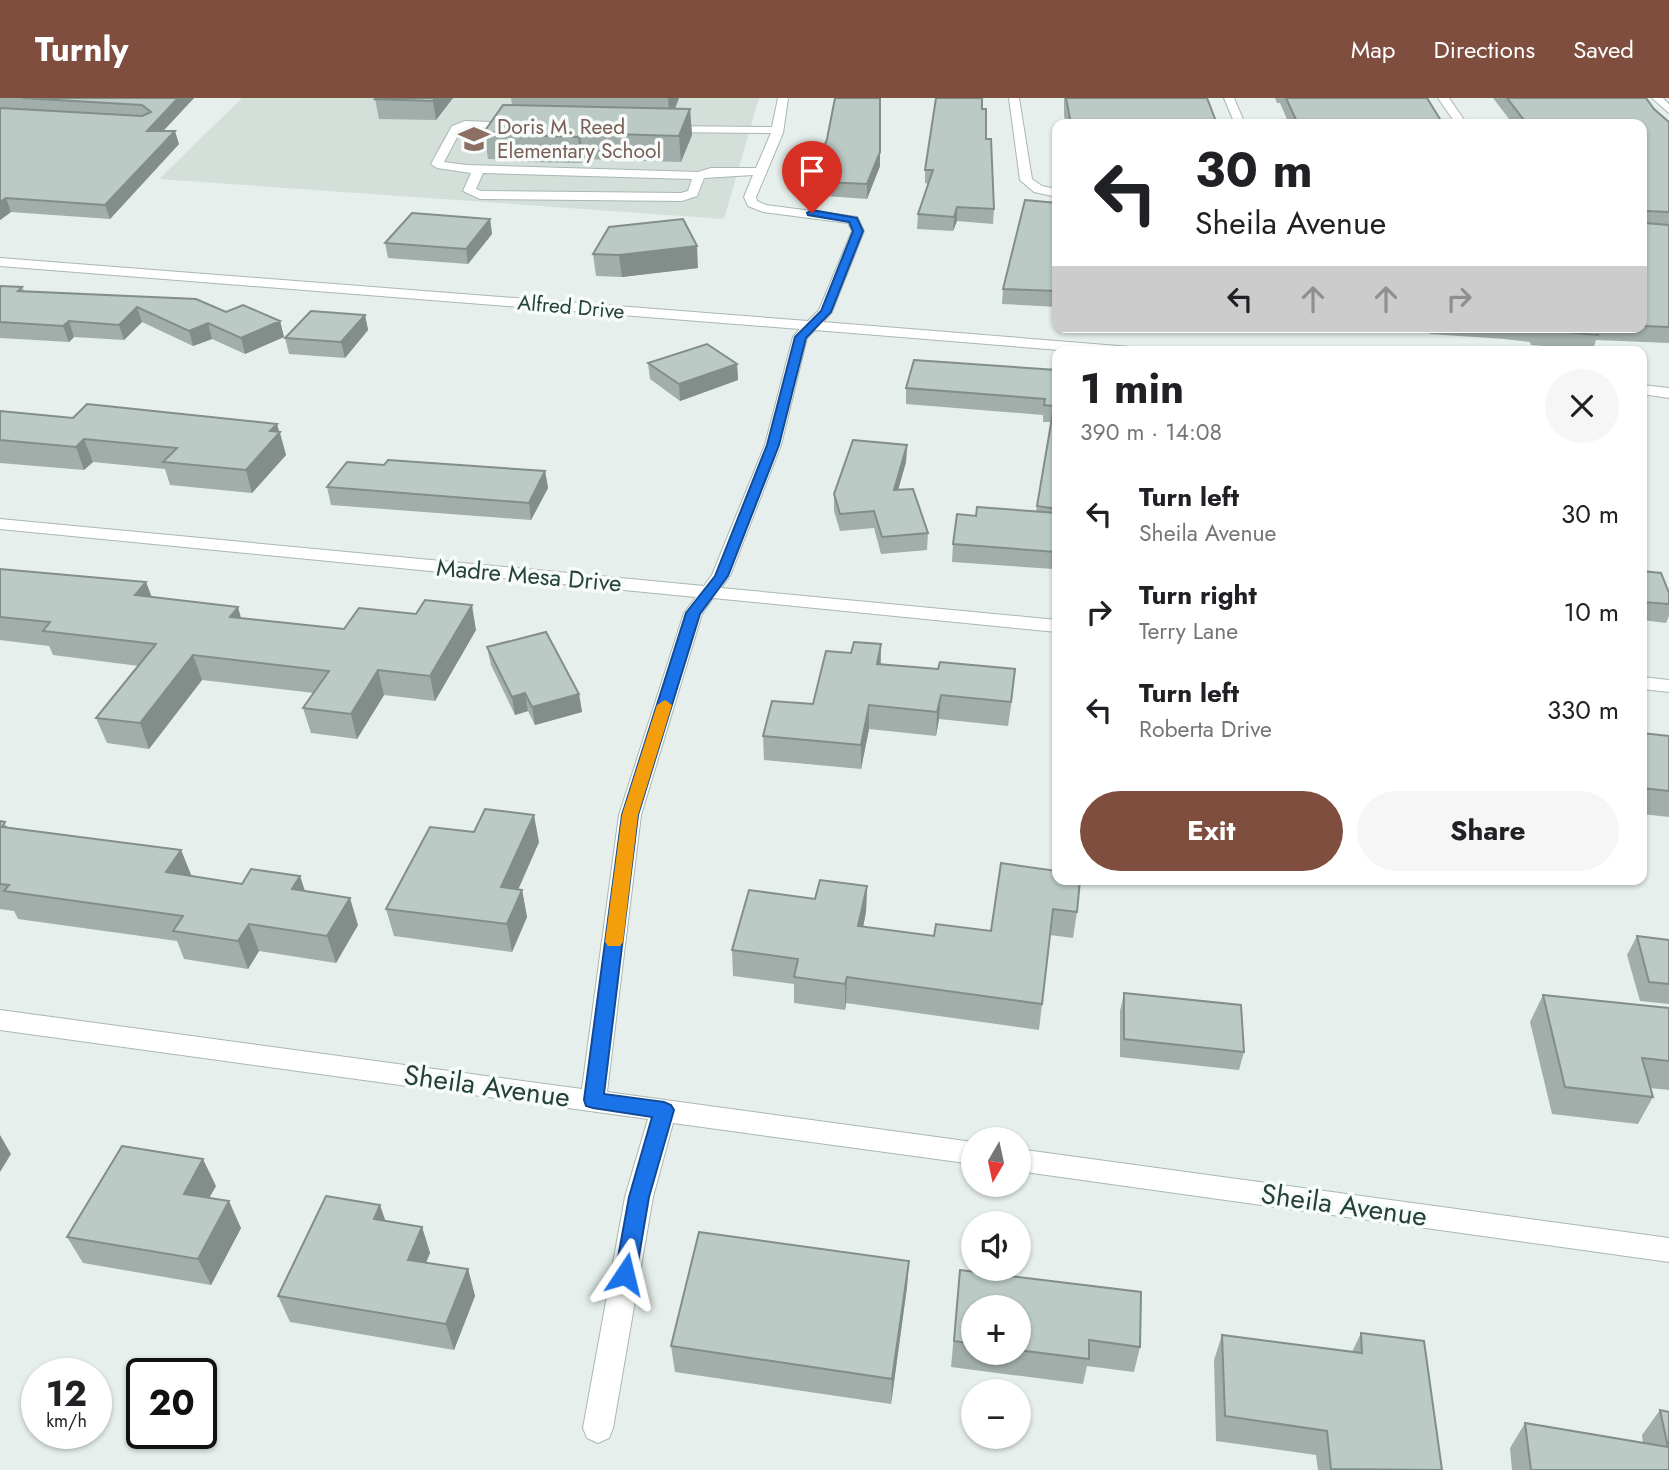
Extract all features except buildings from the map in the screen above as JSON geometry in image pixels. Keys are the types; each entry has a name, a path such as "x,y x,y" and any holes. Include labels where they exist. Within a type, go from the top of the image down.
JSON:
{"street":[{"path":"593,1100 630,815 693,613 721,576 773,445 800,337 825,312 858,231 853,220 763,208 752,203 750,197 777,130 783,98"},
{"path":"1014,98 1026,180 1038,189 1052,192"},
{"path":"1228,98 1238,119"},
{"path":"1443,98 1458,119"},
{"path":"1657,98 1669,110"},
{"path":"524,126 465,124 456,128 436,164 446,168 699,176 711,172 761,171"},
{"path":"650,128 777,130"},
{"path":"479,169 469,191 480,195 682,197 693,193 699,176"},
{"name":"Alfred Drive","path":"0,262 1067,346"},
{"path":"1647,391 1669,393"},
{"name":"Madre Mesa Drive","path":"0,524 1052,626"},
{"path":"1647,684 1669,686"},
{"name":"Sheila Avenue","path":"0,1020 961,1151"},
{"path":"598,1428 639,1197 664,1110"},
{"name":"Sheila Avenue","path":"1031,1162 1669,1250"}],"shaded area":[{"name":"Doris M. Reed Elementary School","path":"242,98 759,98 724,219 159,179"}],"slow traffic":[{"path":"614,942 630,815 665,705"}],"place":[{"name":"Doris M. Reed Elementary School","path":"474,139"}],"route":[{"path":"625,1274 639,1197 664,1110 593,1100 630,815 693,613 721,576 773,445 800,337 825,312 858,231 853,220 812,213"}]}
